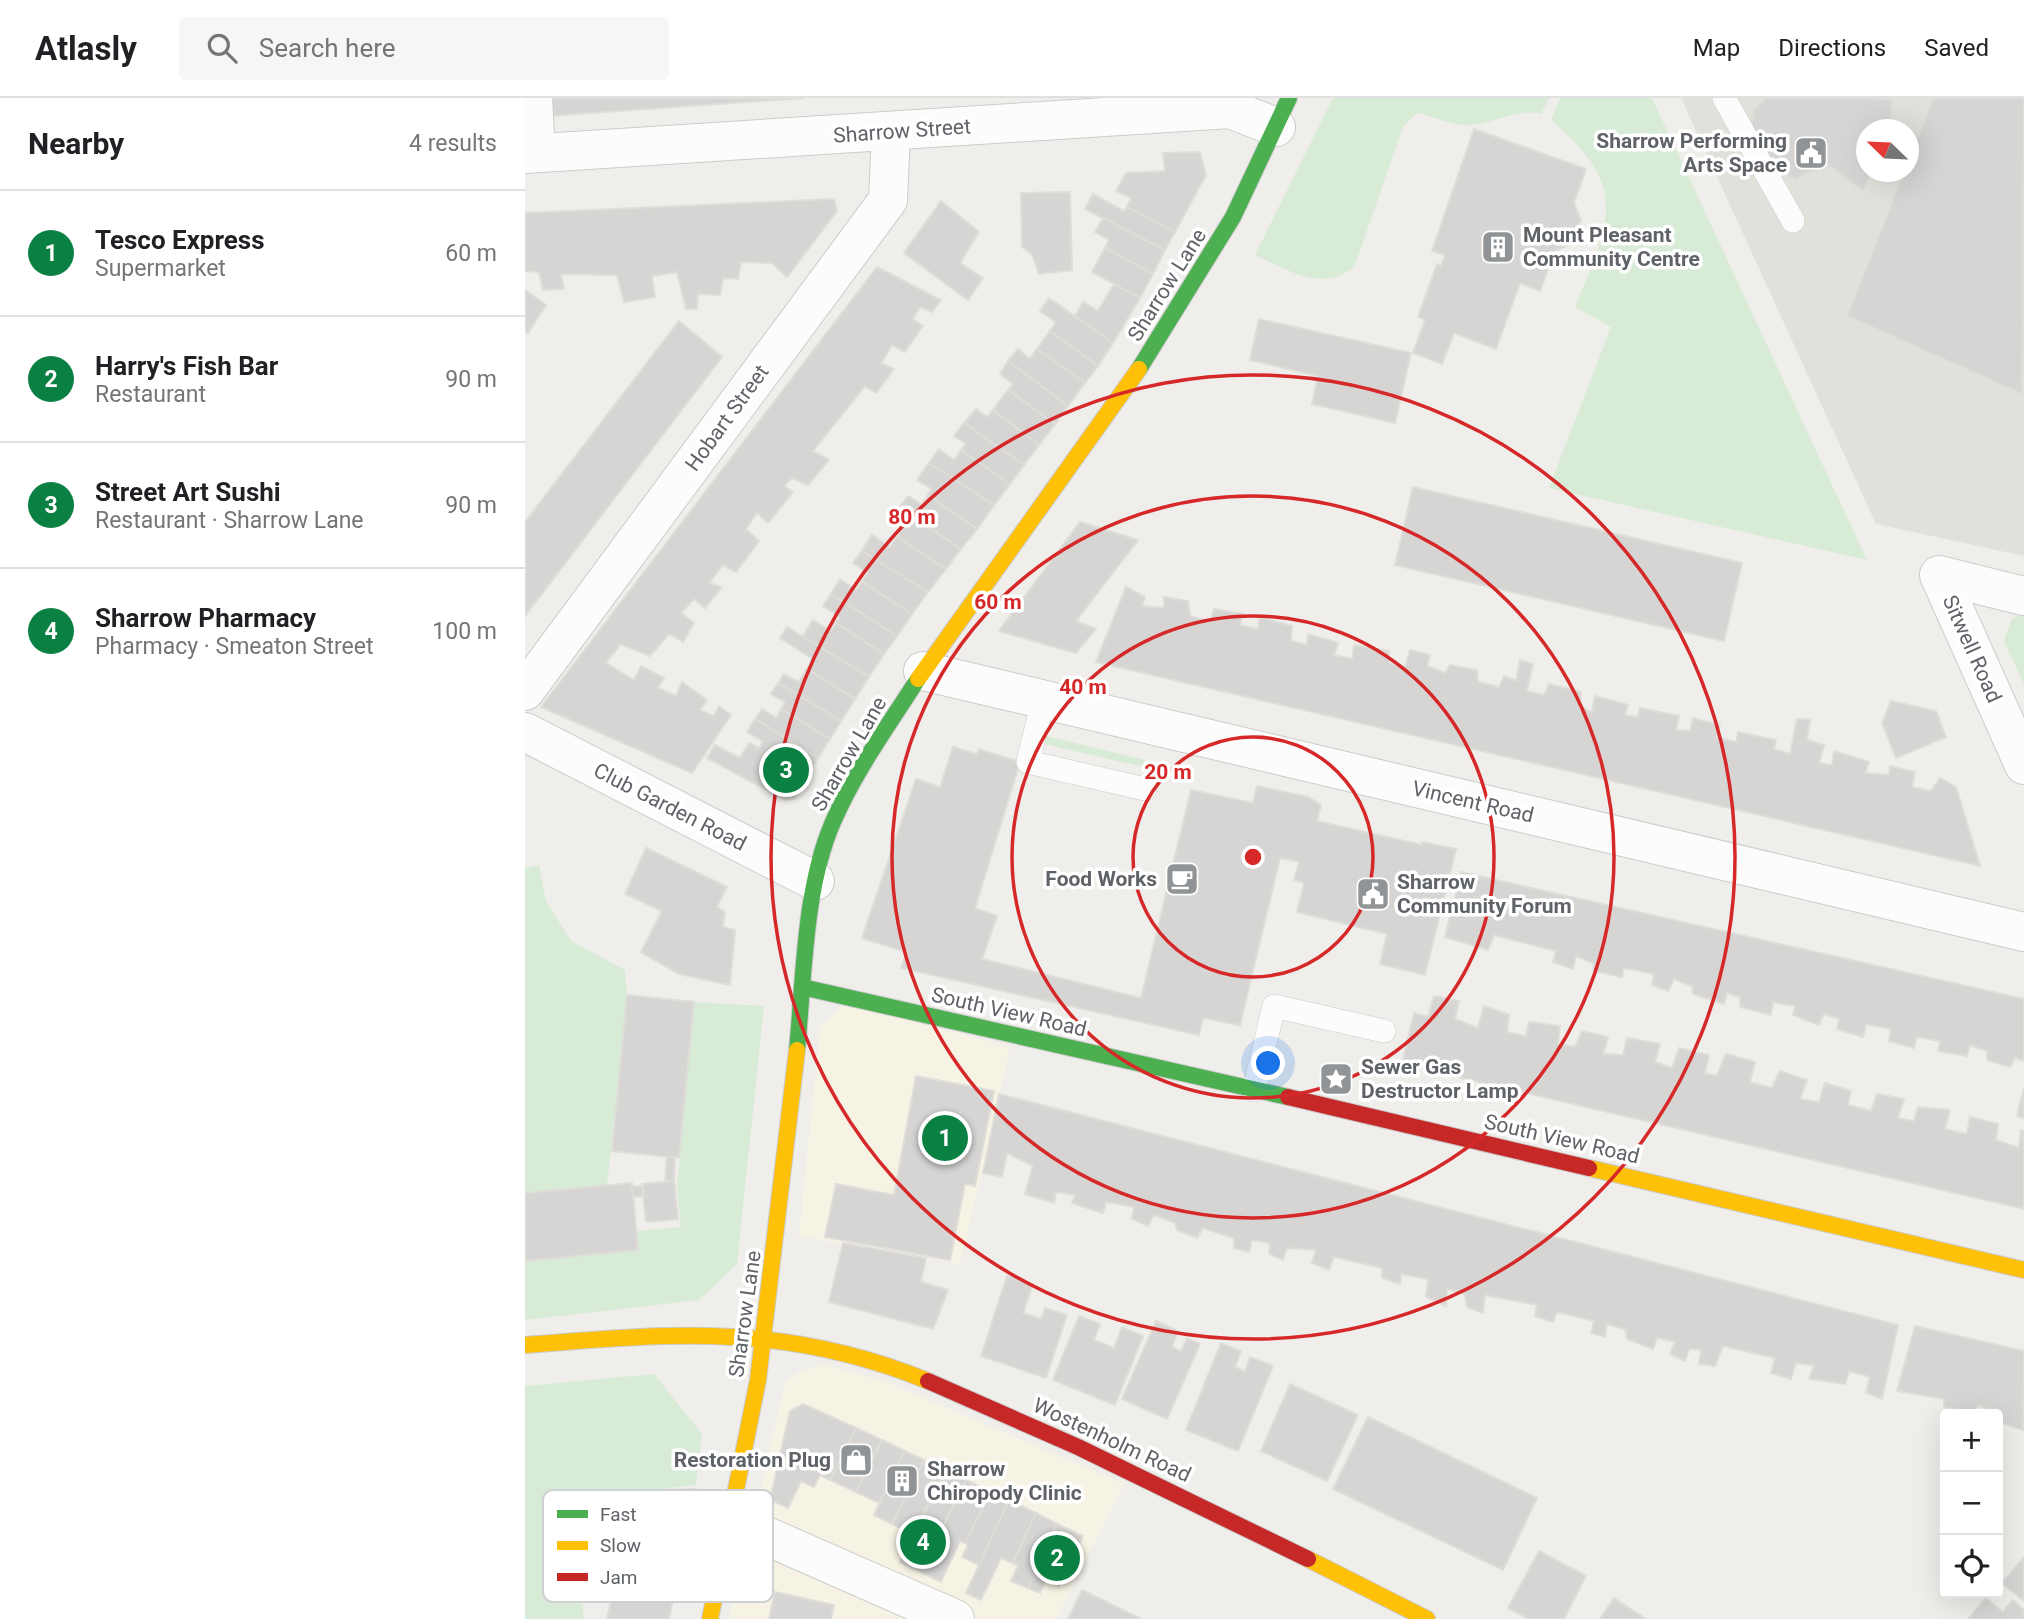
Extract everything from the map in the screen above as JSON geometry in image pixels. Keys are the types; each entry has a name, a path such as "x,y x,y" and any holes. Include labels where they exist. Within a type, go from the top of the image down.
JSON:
{"street":[{"path":"530,153 533,98"},
{"name":"Sharrow Street","path":"530,153 891,132 1230,108 1282,113"},
{"name":"Sharrow Lane","path":"736,1490 764,1338 815,881 832,824 845,797 923,671 1157,344 1233,217 1282,113"},
{"name":"Hobart Street","path":"525,691 888,200 891,132"},
{"name":"Sitwell Road","path":"2024,596 1939,575 2024,765"},
{"name":"Vincent Road","path":"923,671 2024,932"},
{"name":"Club Garden Road","path":"525,732 815,881"},
{"name":"South View Road","path":"802,987 2024,1270"},
{"name":"Wostenholm Road","path":"525,1345 682,1333 764,1338 821,1346 854,1354 975,1401 1159,1483 1427,1619"},
{"path":"773,1539 955,1619"}],"lane":[{"path":"1724,98 1793,221"},
{"path":"1044,701 1028,762 1145,789"},
{"path":"1254,1090 1274,1006 1384,1031"}],"shaded area":[{"path":"1681,98 2024,98 2024,556 1876,524"},
{"path":"845,1003 1010,1047 960,1264 799,1236 820,1028"},
{"path":"824,1365 887,1382 1124,1484 1056,1619 729,1619 733,1602 773,1602 773,1490 760,1490 786,1382 801,1371"}],"green space":[{"path":"1333,98 1549,98 1541,114 1514,114 1480,124 1451,123 1417,113 1403,127 1355,265 1343,274 1318,279 1292,272 1255,255"},
{"path":"1560,98 1652,98 1867,560 1549,488 1611,327 1575,307 1597,251 1604,228 1606,207 1603,186 1593,166 1576,144 1551,120"},
{"path":"2024,614 2024,684 2004,641 2012,619"},
{"path":"1046,736 1145,760 1143,767 1044,744"},
{"path":"539,865 546,901 571,941 625,970 627,995 607,1186 525,1193 525,868"},
{"path":"694,1002 764,1006 737,1264 699,1300 525,1320 525,1261 637,1250 636,1231 681,1227 677,1186"},
{"path":"654,1374 702,1434 696,1485 654,1490 543,1490 543,1602 582,1602 584,1619 525,1619 525,1386"}],"building":[{"path":"547,98 804,98 548,116"},
{"name":"Sharrow Performing Arts Space","path":"1766,98 1892,99 1890,119 1856,119 1856,182 1868,182 1863,191 1827,164 1796,179 1764,167 1749,141 1754,109"},
{"path":"1933,98 2024,98 2022,394 1847,316 1900,182 1919,182 1919,134"},
{"name":"Mount Pleasant Community Centre","path":"1474,129 1586,169 1574,203 1581,220 1571,244 1555,251 1540,291 1520,283 1496,349 1454,333 1442,364 1413,353 1425,320 1418,317 1437,264 1441,266 1445,255 1432,251"},
{"path":"1200,152 1206,175 1175,232 1127,207 1131,198 1116,191 1126,173 1165,171 1163,153"},
{"path":"1070,192 1072,270 1039,274 1032,254 1022,247 1021,193"},
{"path":"1093,194 1124,211 1127,207 1175,232 1165,250 1085,209"},
{"path":"834,199 837,211 787,277 772,263 741,262 738,279 723,278 720,295 698,294 697,309 686,309 677,272 652,276 655,297 624,302 617,275 561,274 564,289 543,290 539,272 525,271 525,213"},
{"path":"941,201 979,232 960,263 983,278 968,300 904,253"},
{"path":"1103,218 1165,250 1153,274 1105,248 1109,240 1095,232"},
{"path":"1105,248 1153,274 1140,298 1092,272"},
{"path":"877,267 941,300 932,312 920,307 913,319 923,326 905,352 892,345 881,363 894,369 876,393 865,386 813,451 829,460 808,485 792,478 784,486 793,492 768,523 757,513 746,529 759,541 736,572 723,565 709,583 722,587 705,608 694,599 681,613 694,623 683,642 669,634 650,656 621,644 606,663 634,680 641,666 664,678 658,688 676,696 682,682 707,700 700,710 714,716 719,706 731,715 692,773 541,707"},
{"path":"1114,284 1140,298 1113,343 1075,316 1083,302 1098,311"},
{"path":"525,290 546,305 528,333 525,331"},
{"path":"1049,298 1113,343 1098,366 1050,331 1056,322 1040,311"},
{"path":"1259,319 1411,353 1395,423 1312,404 1318,376 1250,360"},
{"path":"679,321 722,357 525,616 525,522"},
{"path":"1050,331 1098,366 1085,383 1037,349"},
{"path":"1018,349 1030,359 1037,349 1085,383 1068,406 1008,361"},
{"path":"1008,361 1068,406 1055,424 1008,390 1013,384 1000,374"},
{"path":"1008,390 1055,424 1039,445 993,410"},
{"path":"976,409 987,417 993,410 1039,445 1024,465 964,423"},
{"path":"964,423 1024,465 1010,484 961,450 966,444 954,436"},
{"path":"939,449 954,460 961,450 1010,484 994,505 929,463"},
{"path":"929,463 994,505 977,529 928,495 932,489 917,480"},
{"path":"1413,487 1742,563 1724,641 1395,565"},
{"path":"928,495 977,529 961,549 899,508 908,496 922,505"},
{"path":"899,508 961,549 946,569 897,537 903,529 890,520"},
{"path":"1080,522 1138,540 1076,621 1096,629 1076,653 999,631"},
{"path":"872,535 890,547 897,537 946,569 928,592 862,551"},
{"path":"862,551 928,592 912,614 862,582 868,573 853,563"},
{"path":"840,579 856,590 862,582 912,614 897,636 831,594"},
{"path":"1126,587 1145,597 1142,606 1164,608 1164,597 1188,601 1190,616 1210,622 1214,609 1243,614 1240,625 1258,629 1259,617 1292,626 1291,641 1307,645 1308,634 1338,643 1334,655 1352,659 1354,645 1389,651 1389,663 1405,667 1410,650 1430,655 1427,666 1445,673 1450,665 1477,670 1478,682 1499,687 1504,676 1516,681 1520,660 1533,664 1527,691 1544,695 1549,684 1581,692 1580,707 1592,712 1595,696 1628,705 1625,715 1638,717 1640,708 1679,716 1676,730 1690,731 1693,718 1720,725 1716,737 1736,742 1738,732 1776,740 1774,749 1790,754 1797,719 1810,720 1807,740 1824,745 1819,763 1832,765 1834,751 1869,762 1865,773 1889,775 1890,766 1915,772 1912,787 1931,791 1940,778 1956,787 1980,866 1096,662"},
{"path":"831,594 897,636 884,654 836,623 840,617 823,606"},
{"path":"813,620 831,631 836,623 884,654 869,677 803,636"},
{"path":"787,627 869,677 855,699 807,669 813,659 780,638"},
{"path":"807,669 855,699 841,721 778,683 784,674 799,682"},
{"path":"778,683 841,721 830,739 781,709 785,702 771,694"},
{"path":"1891,701 1936,711 1946,737 1896,758 1882,723"},
{"path":"762,709 776,718 781,709 830,739 818,758 755,719"},
{"path":"755,719 818,758 795,798 785,800 707,758 715,745 740,758 749,743 759,748 763,741 747,732"},
{"name":"Sharrow Community Forum","path":"953,747 977,754 979,749 1020,762 975,908 997,916 982,959 1141,998 1191,790 1253,803 1257,786 1308,797 1321,805 1317,821 1422,845 1422,842 1456,849 1425,975 1380,964 1387,934 1297,912 1304,883 1294,880 1299,862 1280,858 1240,1025 1203,1018 1199,1035 901,968 907,952 862,938 916,779 940,787"},
{"path":"646,848 727,887 717,907 725,912 723,927 735,930 730,985 679,974 641,952 662,911 625,894"},
{"path":"1461,872 2024,999 2024,1061 2015,1058 2010,1067 1987,1060 1987,1051 1970,1045 1967,1056 1938,1051 1940,1041 1917,1037 1914,1048 1889,1041 1891,1029 1866,1024 1863,1037 1837,1029 1839,1019 1824,1014 1819,1025 1793,1015 1795,1006 1773,1002 1771,1015 1740,1007 1740,997 1727,993 1724,1004 1693,994 1692,986 1674,979 1668,991 1652,985 1654,974 1624,968 1622,977 1594,971 1593,963 1576,956 1573,969 1553,962 1556,951 1494,935 1488,950 1445,937"},
{"path":"627,995 694,1002 679,1158 612,1151"},
{"path":"1434,996 1459,1001 1455,1019 1478,1028 1484,1006 1509,1015 1507,1032 1526,1036 1529,1022 1560,1026 1558,1044 1575,1047 1582,1031 1608,1037 1603,1054 1623,1055 1627,1038 1660,1044 1655,1062 1672,1068 1679,1048 1709,1055 1705,1074 1717,1075 1726,1054 1755,1062 1750,1082 1772,1088 1780,1071 1807,1080 1800,1099 1819,1102 1825,1083 1851,1091 1848,1105 1871,1111 1877,1094 1904,1099 1898,1118 1914,1121 1918,1107 1950,1110 1945,1129 1967,1134 1970,1117 1998,1124 1996,1140 2019,1148 2021,1130 2024,1131 2024,1209 1402,1064 1414,1013 1428,1017"},
{"path":"916,1076 994,1091 975,1186 965,1184 950,1260 825,1237 836,1184 894,1195"},
{"path":"2024,1088 2024,1119 2017,1116"},
{"path":"999,1094 1898,1325 1882,1399 1866,1393 1870,1377 1849,1371 1845,1384 1809,1379 1814,1365 1796,1363 1791,1379 1771,1373 1775,1358 1723,1346 1715,1366 1699,1364 1701,1350 1689,1349 1685,1361 1670,1354 1675,1342 1657,1338 1653,1349 1627,1339 1626,1330 1607,1324 1605,1337 1591,1333 1594,1321 1557,1312 1553,1322 1535,1316 1537,1305 1485,1295 1483,1313 1467,1307 1465,1294 1447,1289 1446,1306 1426,1297 1428,1279 1401,1274 1400,1284 1382,1278 1382,1268 1334,1257 1329,1270 1312,1263 1316,1250 1287,1248 1283,1260 1269,1254 1270,1243 1252,1240 1249,1252 1234,1248 1234,1238 1203,1228 1197,1238 1177,1230 1175,1223 1154,1215 1148,1226 1132,1219 1134,1207 1106,1202 1103,1213 1072,1203 1075,1195 1056,1192 1054,1203 1025,1194 1033,1166 1007,1153 1002,1177 983,1173"},
{"path":"667,1157 675,1157 674,1181 665,1182"},
{"path":"674,1181 678,1219 646,1222 642,1184"},
{"path":"632,1183 638,1250 525,1261 525,1193"},
{"path":"643,1186 643,1196 633,1197 632,1187"},
{"path":"843,1243 926,1258 921,1282 948,1290 933,1329 829,1302"},
{"path":"1007,1276 1033,1284 1023,1313 1041,1319 1045,1308 1067,1315 1046,1378 981,1356"},
{"path":"1079,1316 1100,1324 1094,1340 1114,1348 1122,1327 1143,1336 1115,1405 1053,1380"},
{"path":"1156,1321 1178,1331 1172,1347 1181,1351 1187,1338 1200,1344 1167,1419 1122,1399"},
{"path":"1915,1326 2024,1351 2023,1430 2003,1424 2003,1409 1989,1409 1978,1405 1976,1409 1952,1409 1944,1407 1944,1399 1897,1391"},
{"path":"1221,1343 1241,1351 1235,1367 1245,1371 1250,1357 1273,1366 1238,1451 1186,1430"},
{"path":"1290,1384 1358,1415 1327,1481 1261,1451"},
{"path":"803,1404 856,1428 830,1480 820,1475 814,1487 801,1481 788,1508 773,1501 772,1490 790,1411"},
{"path":"1368,1417 1537,1498 1503,1570 1333,1489"},
{"name":"Restoration Plug","path":"856,1428 882,1440 856,1492 830,1480"},
{"path":"882,1440 905,1451 879,1503 856,1492"},
{"name":"Sharrow Chiropody Clinic","path":"905,1451 924,1460 892,1524 874,1515"},
{"path":"924,1460 946,1470 919,1521 913,1518 907,1531 892,1524"},
{"path":"946,1470 966,1480 921,1572 900,1562"},
{"path":"966,1480 991,1492 965,1543 960,1541 941,1582 921,1572"},
{"path":"991,1492 1009,1500 979,1565 962,1557 968,1545 965,1543"},
{"path":"1009,1500 1036,1513 1013,1563 1001,1558 981,1600 966,1593"},
{"path":"1036,1513 1057,1524 1028,1588 1011,1581 1018,1566 1013,1563"},
{"path":"1057,1524 1083,1536 1059,1586 1046,1580 1040,1593 1028,1588"},
{"path":"1539,1551 1586,1576 1564,1619 1529,1619 1508,1608"},
{"path":"2024,1557 2024,1601 2003,1582"},
{"path":"1082,1590 1141,1619 1068,1619"},
{"path":"775,1592 834,1605 831,1619 769,1619"},
{"path":"1614,1598 1646,1619 1600,1619"},
{"path":"1986,1598 2003,1612 2013,1600 2024,1610 2024,1619 1968,1619"},
{"path":"611,1602 673,1602 669,1619 607,1619"}],"traffic: fast":[{"path":"1139,369 1233,217 1289,98"},
{"path":"797,1050 807,934 823,848 851,785 918,679"},
{"path":"802,987 1288,1097"}],"traffic: slow":[{"path":"918,679 1139,369"},
{"path":"736,1490 758,1380 797,1050"},
{"path":"1589,1168 2024,1270"},
{"path":"525,1345 681,1336 777,1341 826,1349 876,1362 928,1381"},
{"path":"1308,1559 1427,1619"},
{"path":"710,1619 713,1602"}],"traffic: jam":[{"path":"1288,1097 1589,1168"},
{"path":"928,1381 1078,1447 1308,1559"}],"place":[{"name":"Sharrow Performing Arts Space","path":"1811,153"},
{"name":"Mount Pleasant Community Centre","path":"1498,247"},
{"name":"Street Art Sushi","path":"786,770"},
{"name":"Food Works","path":"1182,879"},
{"name":"Sharrow Community Forum","path":"1373,894"},
{"name":"Sewer Gas Destructor Lamp","path":"1336,1079"},
{"name":"Tesco Express","path":"945,1138"},
{"name":"Restoration Plug","path":"856,1460"},
{"name":"Sharrow Chiropody Clinic","path":"902,1481"},
{"name":"Sharrow Pharmacy","path":"923,1542"},
{"name":"Harry's Fish Bar","path":"1057,1558"}]}
